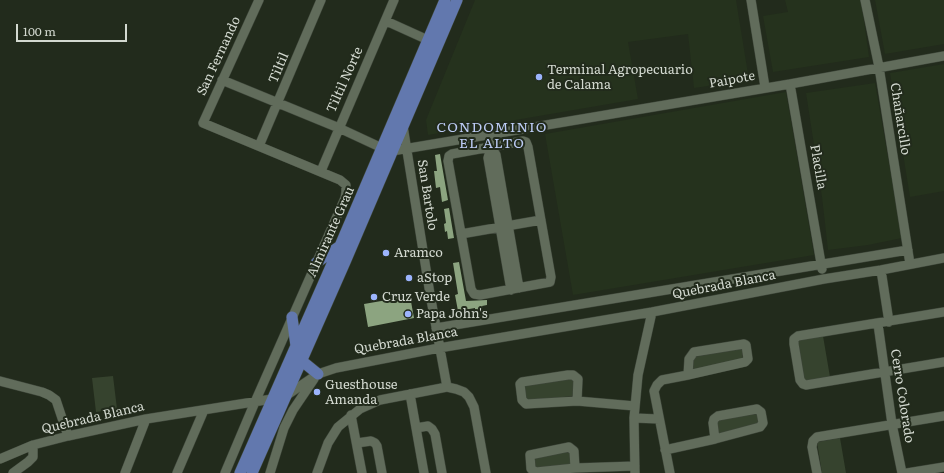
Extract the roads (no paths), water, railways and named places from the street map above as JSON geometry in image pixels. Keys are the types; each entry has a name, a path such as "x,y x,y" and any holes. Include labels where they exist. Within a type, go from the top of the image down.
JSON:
{"main road":[{"name":"Almirante Grau","path":"252,473 302,362 445,0"},
{"name":"Almirante Grau","path":"240,473 340,246 387,150 402,126 457,0"},
{"path":"316,263 340,246"},
{"path":"292,317 296,346"},
{"path":"302,362 318,374"}],"street":[{"name":"San Fernando","path":"259,0 202,123 259,146"},
{"name":"Tiltil","path":"259,146 322,0"},
{"name":"Tiltil Norte","path":"321,171 394,0"},
{"path":"751,0 765,87"},
{"name":"Chañarcillo","path":"865,0 879,67 910,264"},
{"path":"386,21 428,40"},
{"name":"Paipote","path":"387,150 790,84 944,56"},
{"path":"222,80 339,128 387,150"},
{"name":"Placilla","path":"790,84 824,279"},
{"name":"San Bartolo","path":"402,126 439,348 447,387"},
{"path":"489,134 491,147 496,155 504,227 515,289"},
{"path":"523,141 526,142 551,277 550,282 480,295 474,294 471,289 448,161 449,156 452,154 491,147 523,141"},
{"path":"259,146 321,171"},
{"name":"Almirante Grau","path":"225,473 254,402 345,198 346,185 340,180 321,171"},
{"path":"461,234 541,220"},
{"path":"436,328 822,265 907,246"},
{"name":"Quebrada Blanca","path":"0,459 33,445 68,436 146,419 272,399 286,395 318,374 336,368 439,348 652,312 944,258"},
{"path":"881,270 889,322"},
{"path":"575,468 574,451 569,447 530,454 532,469 536,472 575,468 635,469 634,418 638,375 652,312"},
{"path":"944,312 798,336 794,339 800,380 802,384 806,385 944,362"},
{"name":"Cerro Colorado","path":"878,324 892,424 902,473"},
{"path":"670,473 654,391 657,384 662,380 688,375 745,362 748,358 746,345 743,344 694,352 689,359 688,375"},
{"path":"270,473 284,428 304,392 318,374"},
{"path":"577,402 578,379 573,375 522,382 520,384 522,400 526,404 577,402 635,406"},
{"path":"0,381 50,395 56,400 68,436"},
{"path":"317,473 328,443 338,427 360,409 380,400 447,387 464,392 469,397 474,407 486,473"},
{"path":"410,394 424,473"},
{"path":"665,450 715,439 760,428 763,423 761,412 757,409 718,416 714,419 713,423 715,439"},
{"path":"177,473 204,410"},
{"path":"351,415 362,473"},
{"path":"817,473 812,441 817,437 944,416"},
{"path":"634,418 659,419"},
{"path":"125,473 146,419"},
{"path":"416,428 428,426 435,434 442,473"},
{"path":"357,443 371,440 375,443 377,446 382,473"},
{"path":"13,473 33,457 33,445"},
{"path":"907,473 915,473 944,467"}],"place":[{"name":"Terminal Agropecuario de Calama","path":"539,77"},
{"name":"Aramco","path":"386,253"},
{"name":"aStop","path":"409,278"},
{"name":"Cruz Verde","path":"374,297"},
{"name":"Papa John's","path":"408,314"},
{"name":"Guesthouse Amanda","path":"317,392"}],"district":[{"name":"CONDOMINIO EL ALTO","path":"492,136"}]}
